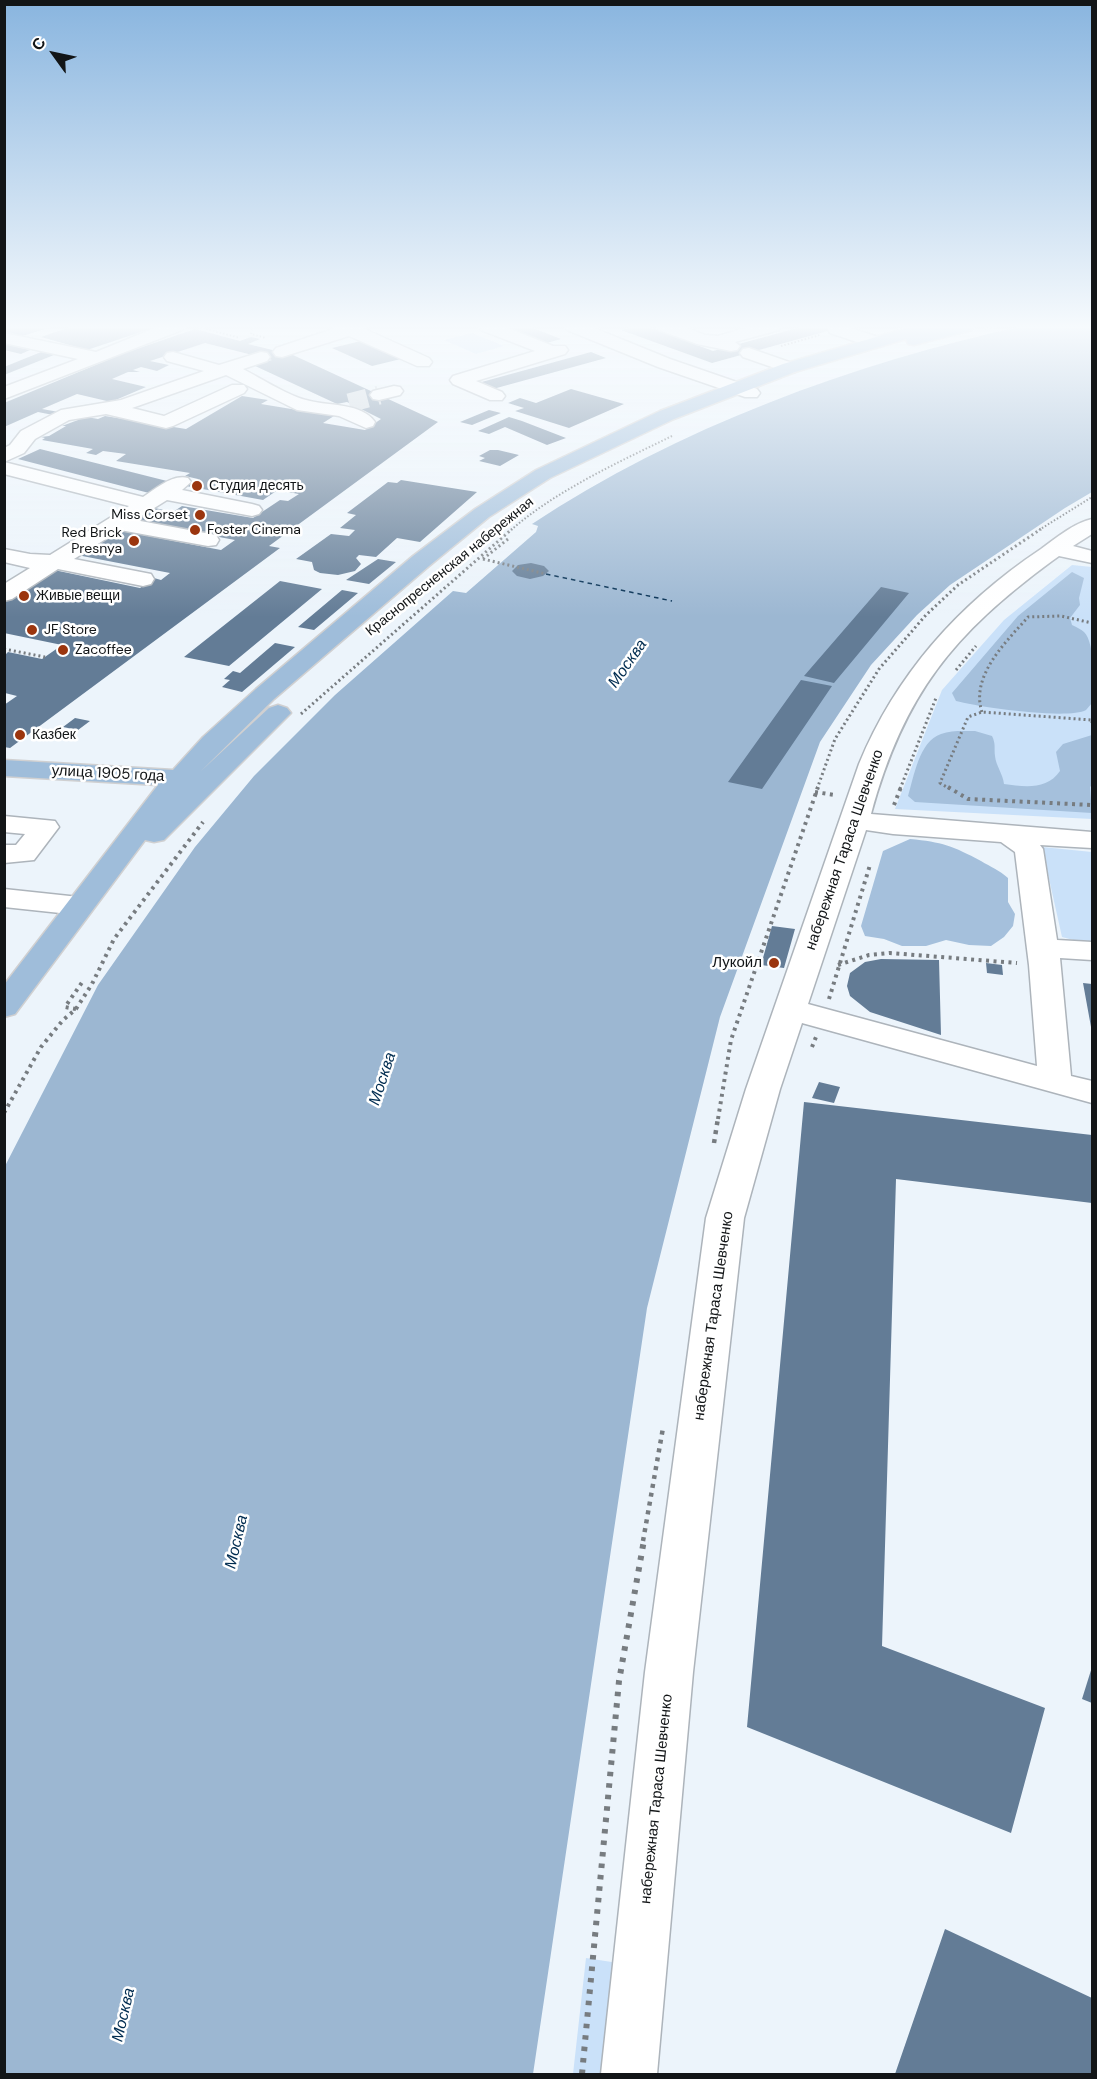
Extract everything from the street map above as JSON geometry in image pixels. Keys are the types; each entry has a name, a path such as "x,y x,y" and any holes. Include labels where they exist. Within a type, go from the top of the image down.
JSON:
{"main road":[{"name":"Краснопресненская набережная","path":"191,793 212,743 273,687 421,561 501,500 543,474 596,447 657,423"},
{"name":"Краснопресненская набережная","path":"421,589 506,518 545,491 676,423"},
{"name":"Краснопресненская набережная","path":"4,1006 79,906 191,793 240,749 297,707"},
{"name":"улица 1905 года","path":"4,768 191,793"},
{"name":"улица 1905 года","path":"4,786 191,793"}],"street":[{"path":"4,456 17,449 28,435 50,423"},
{"path":"4,468 164,493 252,510"},
{"path":"4,594 164,493"},
{"path":"117,523 208,540"},
{"name":"набережная Тараса Шевченко","path":"629,2074 669,1672 725,1218 764,1089 807,1014 874,823 865,782 879,746 917,678 963,625 1006,585 1055,548 1092,525"},
{"path":"1055,548 1092,556"},
{"path":"4,555 143,579"},
{"path":"874,823 1011,836 1092,840"},
{"path":"4,824 45,827 24,854 4,854"},
{"path":"1011,836 1029,849 1043,956 1055,1082"},
{"path":"4,898 79,906"},
{"path":"1043,956 1092,951"},
{"path":"807,1014 1092,1092"}],"path":[{"path":"297,707 500,537 549,501 679,433"},
{"path":"500,537 508,539 483,559 546,574"},
{"path":"982,712 978,698 983,678 1028,617 1061,616 1092,623"},
{"path":"954,672 976,646"},
{"path":"4,649 45,657"},
{"path":"807,1014 824,963 876,844 889,838 874,823 899,811 894,806 894,802 939,690"},
{"path":"1092,720 982,712 968,717 940,783 968,799 1092,805"},
{"path":"4,1113 41,1047 63,1020 76,1009 92,984 114,939 183,845 191,793"},
{"path":"824,963 890,953 1043,956"},
{"path":"76,1009 65,1007 83,981"}],"shaded area":[{"path":"1072,565 1092,567 1092,819 895,809 942,690 1004,620"},
{"path":"1072,572 1084,578 1079,598 1080,605 1070,618 1072,625 1084,632 1088,638 1092,656 1092,703 1087,709 1076,713 1043,713 956,701 952,693 1018,616"},
{"path":"975,731 992,736 996,760 1004,784 1028,786 1049,781 1060,771 1056,752 1063,744 1092,735 1092,785 1090,787 1092,813 915,802 908,796 918,760 927,744 941,734"},
{"path":"910,839 955,848 1008,878 1008,902 1015,914 1013,926 1004,937 991,946 969,945 946,940 926,946 902,946 884,939 865,936 861,926 883,851"},
{"path":"1042,847 1092,852 1092,945 1062,937"},
{"path":"586,1958 618,1963 608,2074 573,2074"}],"water":[{"name":"Москва","path":"720,423 1092,423 1092,492 950,585 917,615 871,665 820,742 720,1017 647,1308 533,2074 5,2074 4,1168 98,985 195,847 254,776 335,695 453,591 466,593 536,532 538,526 532,524 645,458"}],"building":[{"path":"70,423 149,423 186,429 196,423 323,423 365,430 375,423 437,423 269,546 280,548 10,748 4,747 4,705 17,696 5,693 5,655 8,652 42,659 62,645 4,633 4,602 54,570 140,588 154,578 161,580 170,573 72,554 111,529 221,550 235,540 130,520 150,507 173,512 182,506 253,518 280,500 288,501 299,494 288,492 294,487 276,483 273,485 282,487 263,500 186,486 198,479 185,476 190,473 116,461 126,454 103,451 96,455 86,453 93,449 42,440 45,438 41,437 49,436 66,426 62,426"},
{"path":"496,423 527,423 566,438 547,445 505,427 489,434 478,431"},
{"path":"553,423 580,423 569,428"},
{"path":"40,449 171,482 149,493 18,459"},
{"path":"490,450 519,455 500,466 479,461 485,458 479,456"},
{"path":"401,480 477,492 420,542 397,538 376,557 359,555 356,558 361,564 355,571 338,575 320,573 314,570 312,562 296,559 331,534 349,536 355,530 340,528 356,515 347,513 388,482 397,483"},
{"path":"378,559 396,562 369,584 346,580"},
{"path":"531,563 544,566 549,571 543,576 530,579 517,576 512,571 518,565"},
{"path":"280,581 322,589 229,666 184,657"},
{"path":"881,587 909,593 834,683 804,676"},
{"path":"342,590 358,593 314,630 298,627"},
{"path":"275,643 295,647 242,692 222,687 230,680 224,679 233,671 240,673"},
{"path":"801,680 832,686 762,789 728,782"},
{"path":"75,718 90,721 78,730 63,727"},
{"path":"772,926 795,929 784,968 761,965"},
{"path":"881,959 939,960 941,1035 870,1012 850,996 847,986 850,973 865,962"},
{"path":"986,963 1002,965 1003,975 987,973"},
{"path":"1083,983 1092,984 1092,1027 1091,1027"},
{"path":"819,1082 840,1087 834,1103 812,1098"},
{"path":"804,1102 1092,1135 1092,1203 896,1179 882,1646 1045,1708 1011,1833 747,1727"},
{"path":"1092,1667 1092,1703 1082,1699"},
{"path":"945,1929 1092,1998 1092,2074 895,2074"}],"ferry route":[{"path":"546,574 672,601"}],"place":[{"name":"Студия десять","path":"197,486"},
{"name":"Miss Corset","path":"200,515"},
{"name":"Foster Cinema","path":"195,530"},
{"name":"Red Brick Presnya","path":"134,541"},
{"name":"Живые вещи","path":"24,596"},
{"name":"JF Store","path":"32,630"},
{"name":"Zacoffee","path":"63,650"},
{"name":"Казбек","path":"20,735"},
{"name":"Лукойл","path":"774,963"}]}
